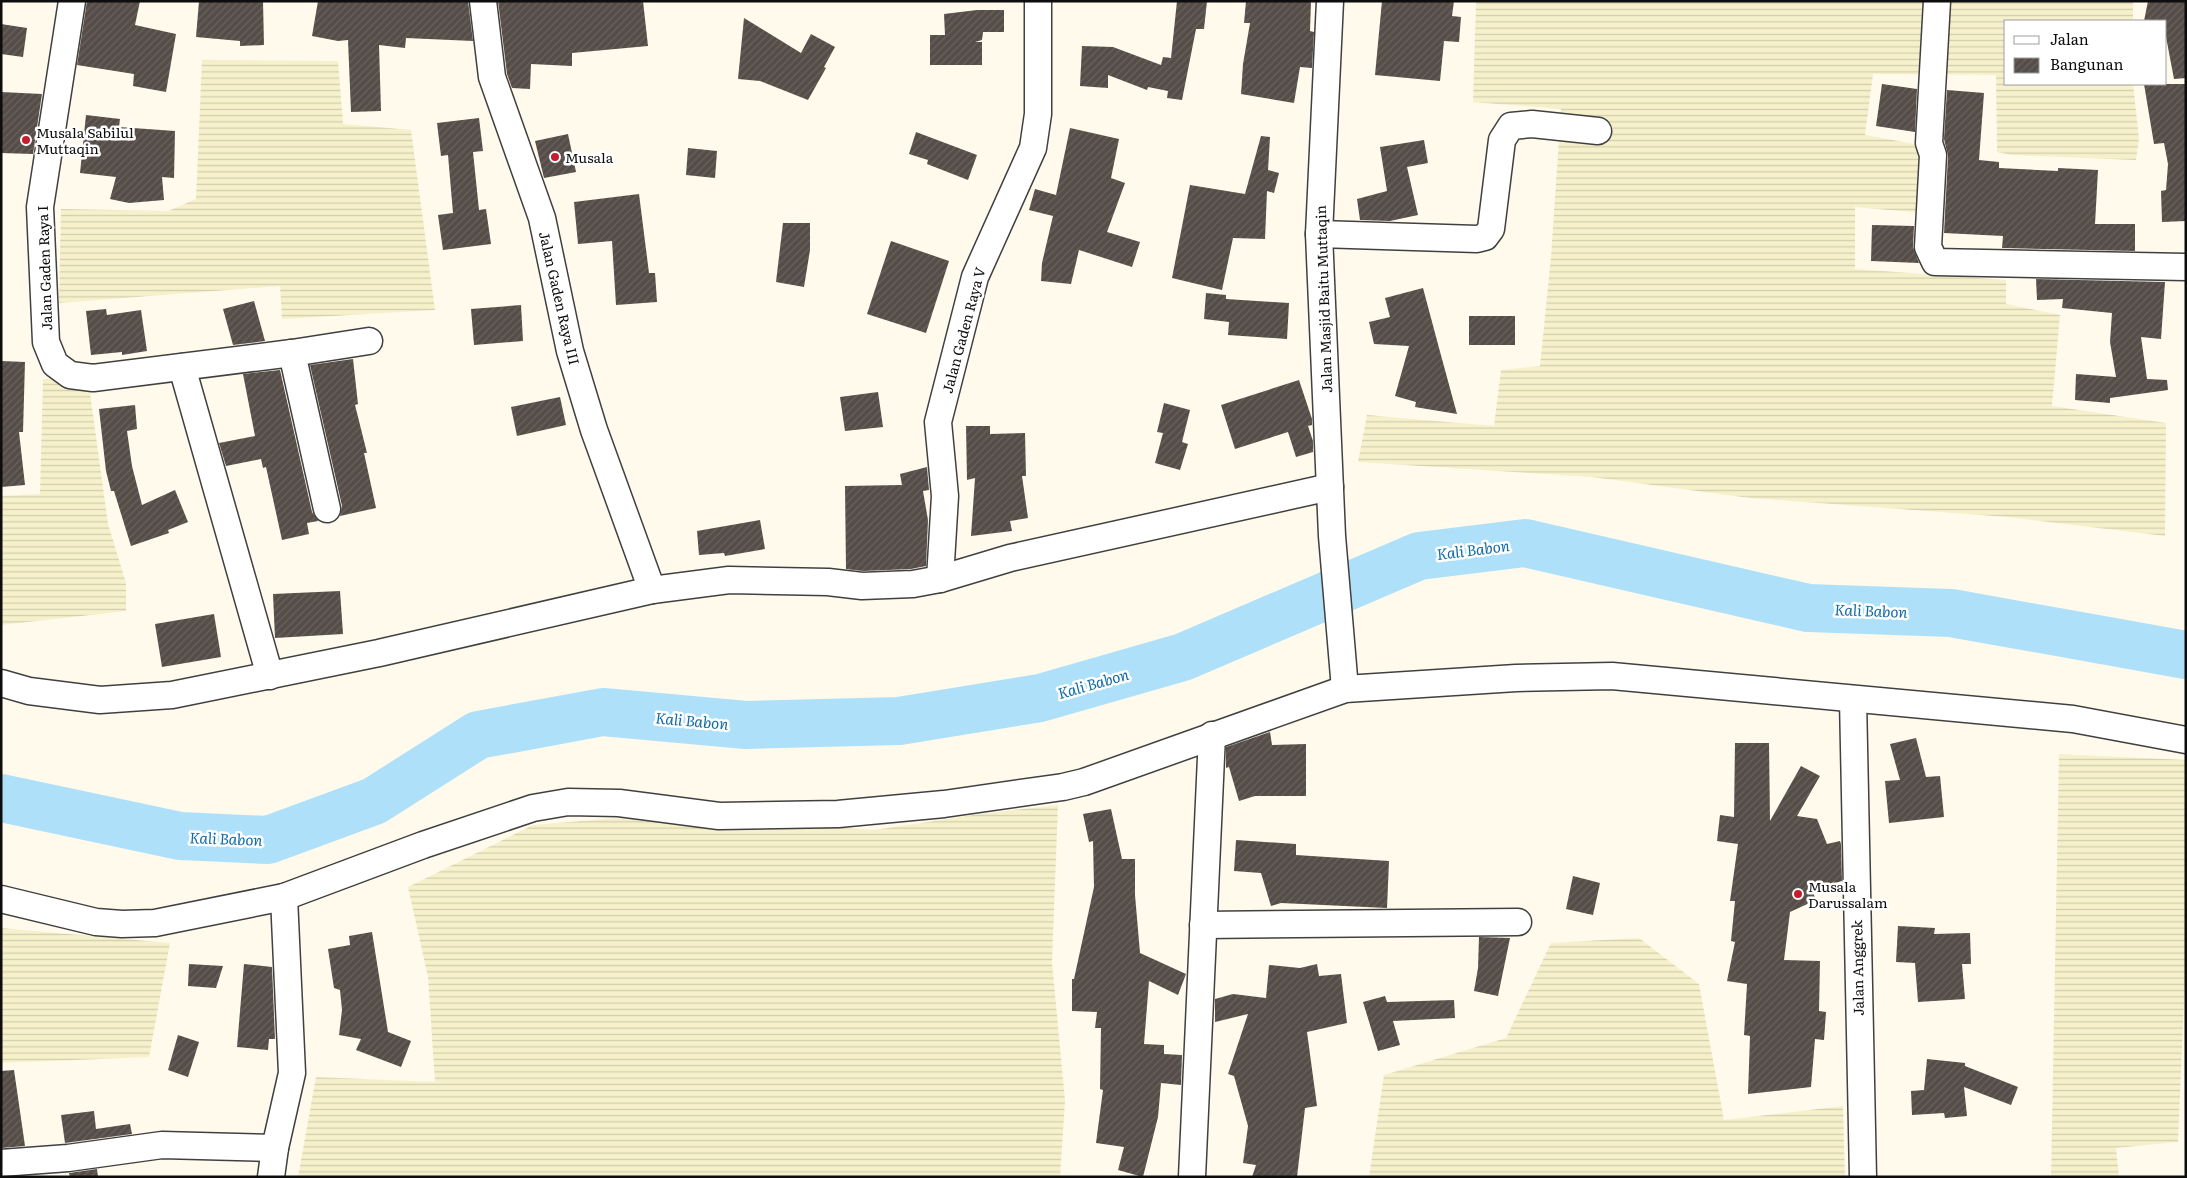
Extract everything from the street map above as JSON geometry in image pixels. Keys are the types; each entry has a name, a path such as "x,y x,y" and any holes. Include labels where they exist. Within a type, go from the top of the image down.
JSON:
{"street":[{"name":"Jalan Gaden Raya I","path":"72,1 40,207 46,342 55,364 70,375 92,378 292,354 369,341"},
{"name":"Jalan Gaden Raya III","path":"483,1 492,77 542,218 570,351 594,430 652,590"},
{"name":"Jalan Gaden Raya V","path":"940,579 945,496 938,422 975,277 1033,148 1038,114 1038,1"},
{"name":"Jalan Masjid Baitu Muttaqin","path":"1330,1 1319,234 1332,536 1344,678"},
{"path":"1937,1 1930,143 1933,155 1928,247 1935,262 2186,267"},
{"path":"1319,234 1477,239 1485,237 1491,229 1502,140 1511,126 1532,124 1598,130"},
{"path":"292,354 327,509"},
{"path":"182,367 270,676"},
{"path":"1,683 29,691 100,700 172,696 270,676 652,590 728,580 828,582 862,586 896,586 940,579 1010,558 1330,487"},
{"path":"1,899 96,922 122,924 155,922 284,898 423,845 549,804 587,801 729,816 838,814 944,804 1063,787 1084,782 1212,735 1344,678 1612,676 2073,719 2186,740"},
{"name":"Jalan Anggrek","path":"1853,699 1863,1177"},
{"path":"1192,1177 1212,735"},
{"path":"271,1177 275,1148 292,1073 284,898"},
{"path":"1203,925 1518,922"},
{"path":"1,1164 68,1158 162,1145 275,1148"}],"shaded area":[{"path":"1476,1 2133,1 2133,20 2004,20 2004,85 2133,85 2139,139 2136,160 2011,155 1997,152 1996,75 1873,74 1865,135 1926,146 1923,213 1855,207 1855,269 2006,280 2006,304 2060,315 2052,406 2166,423 2165,536 2008,517 1750,498 1592,477 1358,462 1367,415 1494,426 1501,370 1540,366 1551,257 1561,109 1473,102"},
{"path":"202,60 338,61 343,124 411,130 435,310 282,319 280,286 59,303 61,209 168,211 196,199"},
{"path":"88,378 108,524 126,583 126,611 1,625 1,496 40,494 43,379"},
{"path":"2059,754 2186,760 2186,951 2178,1142 2116,1148 2119,1177 2051,1177"},
{"path":"1058,805 1052,962 1065,1101 1060,1177 298,1177 316,1077 435,1082 428,977 408,887 533,825 652,815 874,830 980,814"},
{"path":"1,928 170,943 149,1057 1,1063"},
{"path":"1639,938 1699,984 1724,1120 1843,1106 1845,1177 1369,1177 1384,1075 1506,1038 1551,943"}],"building":[{"path":"87,1 140,1 135,25 176,34 166,92 133,86 134,74 77,65"},
{"path":"199,1 263,1 264,45 240,46 240,41 196,37"},
{"path":"318,1 468,1 473,41 406,38 405,48 379,45 381,111 351,112 348,40 338,41 312,36"},
{"path":"498,1 643,1 648,46 572,53 572,66 531,64 530,89 512,88 507,74"},
{"path":"1177,1 1207,1 1204,29 1196,29 1182,100 1167,98 1168,91 1148,87 1147,90 1108,75 1108,88 1080,86 1082,46 1113,47 1161,65 1163,57 1171,58"},
{"path":"1246,1 1311,1 1310,31 1314,32 1312,68 1300,67 1294,103 1241,94 1243,64 1250,23 1244,23"},
{"path":"1382,1 1454,1 1452,16 1461,17 1459,42 1444,41 1440,81 1375,75"},
{"path":"2148,1 2186,1 2186,78 2174,79 2167,42 2167,20 2144,20"},
{"path":"977,10 1004,10 1004,32 983,32 982,40 975,42 982,42 982,65 930,65 930,35 945,35 944,14"},
{"path":"744,18 801,53 811,34 835,47 824,67 826,68 808,100 760,81 738,79"},
{"path":"1,24 27,28 23,57 1,54"},
{"path":"1882,84 1917,89 1915,132 1876,126"},
{"path":"2186,84 2186,221 2162,222 2161,191 2166,190 2168,164 2164,143 2154,144 2144,85"},
{"path":"1947,90 1984,93 1979,160 1999,162 1999,168 2058,171 2058,168 2098,170 2095,224 2135,224 2135,251 2002,248 2003,236 1944,233 1948,156 1944,139"},
{"path":"1,92 42,94 33,154 1,153"},
{"path":"86,115 120,119 119,127 175,131 174,178 162,177 164,200 129,203 110,199 116,177 80,173"},
{"path":"479,118 483,151 473,152 479,210 486,209 491,244 443,250 438,215 453,213 448,155 441,156 437,123"},
{"path":"1070,128 1119,139 1111,178 1125,183 1107,232 1140,242 1132,267 1079,250 1071,284 1041,281 1042,263 1053,216 1029,210 1035,189 1056,195"},
{"path":"916,132 977,155 968,180 927,164 928,160 909,154"},
{"name":"Musala","path":"568,134 576,172 544,178 535,141"},
{"path":"1261,136 1270,137 1268,170 1279,173 1274,193 1267,191 1265,239 1233,238 1222,290 1172,278 1190,185 1245,194"},
{"path":"1424,140 1428,163 1407,167 1418,215 1390,221 1360,220 1357,199 1387,191 1380,147"},
{"path":"688,148 717,151 715,178 686,175"},
{"path":"639,194 649,273 655,273 657,302 616,305 612,241 578,244 574,202"},
{"path":"783,223 810,223 810,250 804,287 776,282"},
{"path":"1872,225 1914,226 1913,247 1919,263 1871,261"},
{"path":"891,241 949,261 926,333 867,314"},
{"path":"2036,279 2165,282 2161,339 2141,337 2147,379 2167,380 2168,390 2110,398 2110,403 2075,400 2076,374 2116,377 2110,342 2112,313 2062,308 2063,299 2037,300"},
{"path":"1423,288 1457,414 1415,407 1416,402 1395,396 1409,346 1374,344 1369,322 1390,317 1385,298"},
{"path":"1206,293 1226,295 1226,299 1289,303 1287,339 1228,335 1229,322 1204,319"},
{"path":"254,301 265,341 233,345 223,309"},
{"path":"521,305 523,341 474,345 471,309"},
{"path":"106,309 107,315 141,310 147,351 122,355 122,352 91,355 86,311"},
{"path":"1469,316 1515,316 1515,345 1469,345"},
{"path":"353,359 358,404 355,405 367,453 364,453 376,508 340,516 342,506 310,365"},
{"path":"1,361 25,362 23,432 19,432 25,485 1,487"},
{"path":"280,370 312,512 318,521 307,523 309,534 282,540 266,467 263,468 261,459 226,466 219,443 255,436 243,374"},
{"path":"1299,380 1312,419 1312,425 1308,426 1313,441 1313,452 1296,457 1288,432 1235,449 1221,405"},
{"path":"878,392 883,427 845,431 840,397"},
{"path":"560,397 566,425 517,436 511,407"},
{"path":"1164,403 1190,410 1182,442 1188,444 1180,470 1155,463 1163,433 1157,432"},
{"path":"135,405 137,429 127,431 132,466 142,505 175,490 188,522 168,530 169,533 131,546 114,491 111,491 106,471 99,409"},
{"path":"966,426 990,426 990,434 1025,433 1026,476 1022,476 1028,518 1010,521 1012,531 971,536 975,478 967,480"},
{"path":"927,467 929,490 923,491 928,520 926,566 911,569 863,571 846,569 845,486 902,485 900,474"},
{"path":"760,520 765,549 725,556 724,553 699,555 697,531"},
{"path":"340,591 343,634 275,638 273,594"},
{"path":"214,614 221,657 162,667 155,624"},
{"path":"1270,732 1272,745 1306,744 1306,796 1255,796 1239,801 1229,767 1226,768 1226,747"},
{"path":"1916,738 1926,777 1940,776 1944,817 1889,823 1885,781 1900,780 1890,744"},
{"path":"1735,743 1769,743 1770,821 1801,766 1820,776 1797,816 1817,819 1827,844 1840,841 1841,844 1842,881 1812,890 1816,900 1790,912 1784,960 1820,961 1819,1011 1826,1012 1824,1040 1815,1039 1811,1087 1748,1094 1750,1036 1744,1035 1747,984 1727,981 1735,942 1731,941 1735,901 1730,901 1738,844 1717,841 1720,815 1734,817"},
{"path":"1111,809 1122,859 1135,859 1135,895 1140,953 1186,974 1178,995 1149,981 1144,1044 1164,1045 1164,1054 1182,1055 1181,1085 1161,1083 1158,1117 1143,1177 1118,1170 1124,1147 1096,1143 1103,1090 1100,1089 1101,1028 1095,1028 1097,1012 1072,1011 1072,979 1074,979 1094,887 1093,841 1089,842 1083,814"},
{"path":"1236,840 1296,844 1296,855 1389,861 1387,908 1281,903 1271,906 1261,873 1234,871"},
{"path":"1573,876 1600,883 1593,915 1566,909"},
{"path":"1898,926 1935,928 1934,934 1970,933 1971,964 1962,964 1965,999 1918,1002 1915,963 1896,962"},
{"path":"372,932 388,1032 411,1041 401,1067 356,1050 361,1039 339,1035 342,1010 340,990 334,988 328,949 350,945 349,936"},
{"path":"1479,937 1510,938 1498,996 1474,991 1478,968"},
{"path":"189,964 223,966 216,988 188,986"},
{"path":"244,964 272,967 275,1039 269,1039 268,1050 237,1047"},
{"path":"1317,964 1319,976 1341,974 1347,1023 1307,1032 1317,1106 1305,1108 1297,1177 1252,1177 1256,1165 1243,1163 1248,1126 1234,1076 1228,1074 1248,1014 1215,1022 1215,999 1233,994 1266,998 1269,965 1300,968"},
{"path":"1385,996 1387,1002 1454,1000 1455,1018 1393,1021 1400,1045 1378,1051 1363,1002"},
{"path":"178,1035 199,1042 188,1077 168,1070"},
{"path":"1927,1059 1965,1063 1965,1066 2018,1087 2011,1105 1964,1087 1967,1116 1945,1118 1944,1113 1912,1115 1911,1091 1924,1090"},
{"path":"14,1070 25,1146 1,1148 1,1071"},
{"path":"94,1111 96,1129 130,1124 132,1134 65,1143 61,1115"},
{"path":"97,1169 98,1177 70,1177 69,1173"}],"waterway":[{"name":"Kali Babon","path":"1,798 180,836 268,840 374,801 478,735 603,712 746,725 899,721 1040,698 1183,657 1419,556 1525,543 1808,608 1951,613 2186,655"}],"place":[{"name":"Musala Sabilul Muttaqin","path":"26,140"},
{"name":"Musala","path":"555,157"},
{"name":"Musala Darussalam","path":"1798,894"}]}
